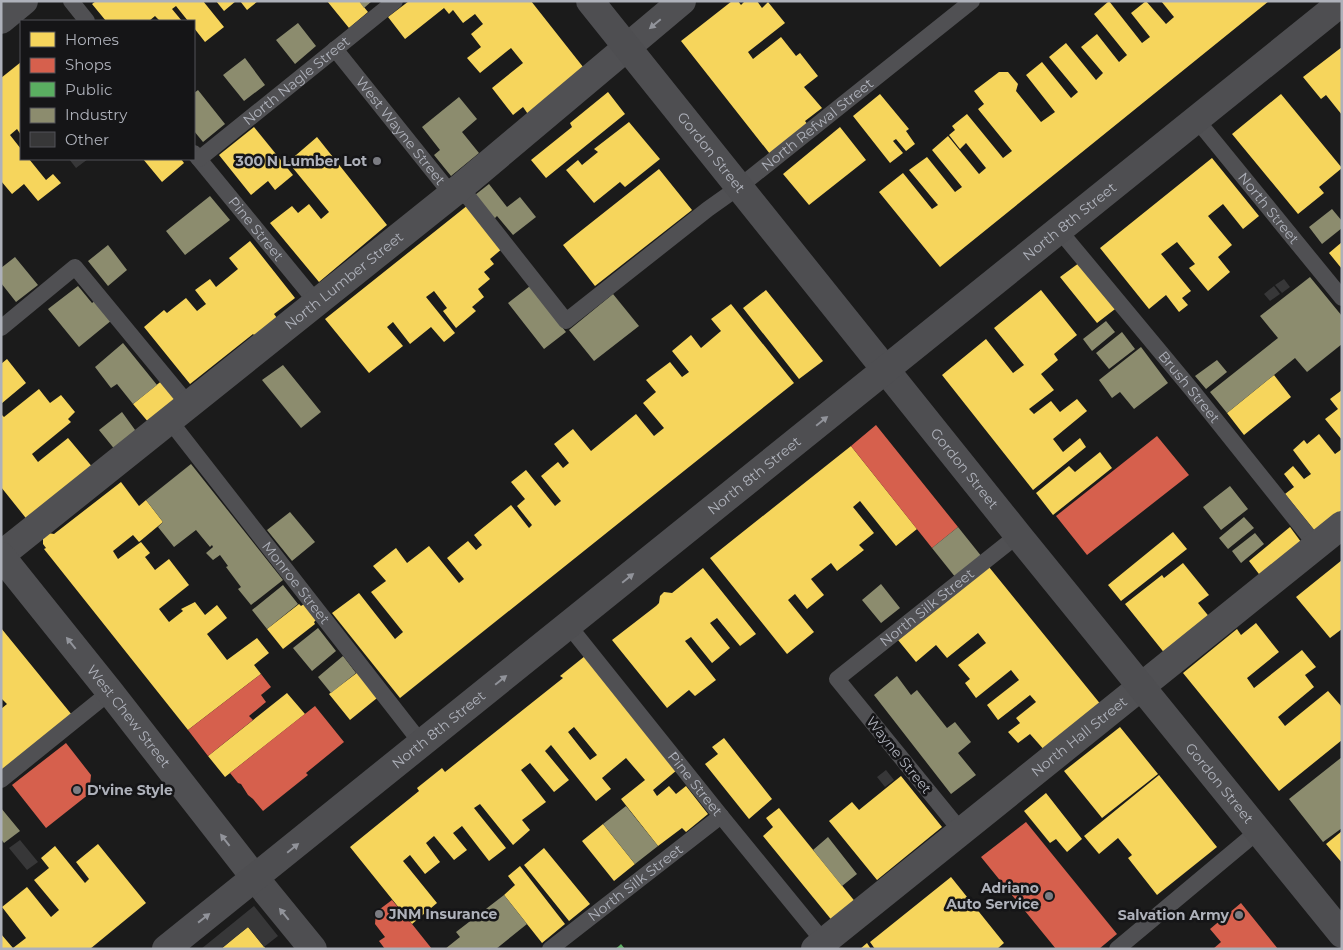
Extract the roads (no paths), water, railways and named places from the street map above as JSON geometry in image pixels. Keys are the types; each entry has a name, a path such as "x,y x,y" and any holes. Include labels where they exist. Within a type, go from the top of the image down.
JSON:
{"street":[{"path":"1,20 24,1"},
{"name":"Gordon Street","path":"590,1 1018,535 1342,934"},
{"name":"North Lumber Street","path":"1,555 456,191 682,1"},
{"name":"North 8th Street","path":"166,949 1342,2"},
{"name":"North Hall Street","path":"819,945 1342,525"},
{"name":"West Chew Street","path":"1,555 255,878"},
{"path":"255,878 313,949"}],"lane":[{"path":"71,1 86,20"},
{"name":"North Nagle Street","path":"196,156 395,1"},
{"name":"North Refwal Street","path":"566,320 739,187 972,1"},
{"name":"West Wayne Street","path":"335,49 444,185 469,198 566,320"},
{"name":"North Street","path":"1196,119 1342,298"},
{"name":"Pine Street","path":"196,156 318,303"},
{"name":"Brush Street","path":"1059,230 1192,390 1316,545"},
{"name":"Monroe Street","path":"1,328 75,267 179,413 422,744"},
{"name":"North Silk Street","path":"837,679 1018,535"},
{"name":"Pine Street","path":"569,626 721,816 819,945"},
{"name":"Wayne Street","path":"837,679 961,831"},
{"path":"1,780 110,692"},
{"name":"North Silk Street","path":"550,949 721,816"},
{"path":"1117,949 1258,832"}],"place":[{"name":"300 N Lumber Lot","path":"377,161"},
{"name":"D'vine Style","path":"77,790"},
{"name":"Adriano Auto Service","path":"1049,896"},
{"name":"JNM Insurance","path":"379,914"},
{"name":"Salvation Army","path":"1239,915"}]}
